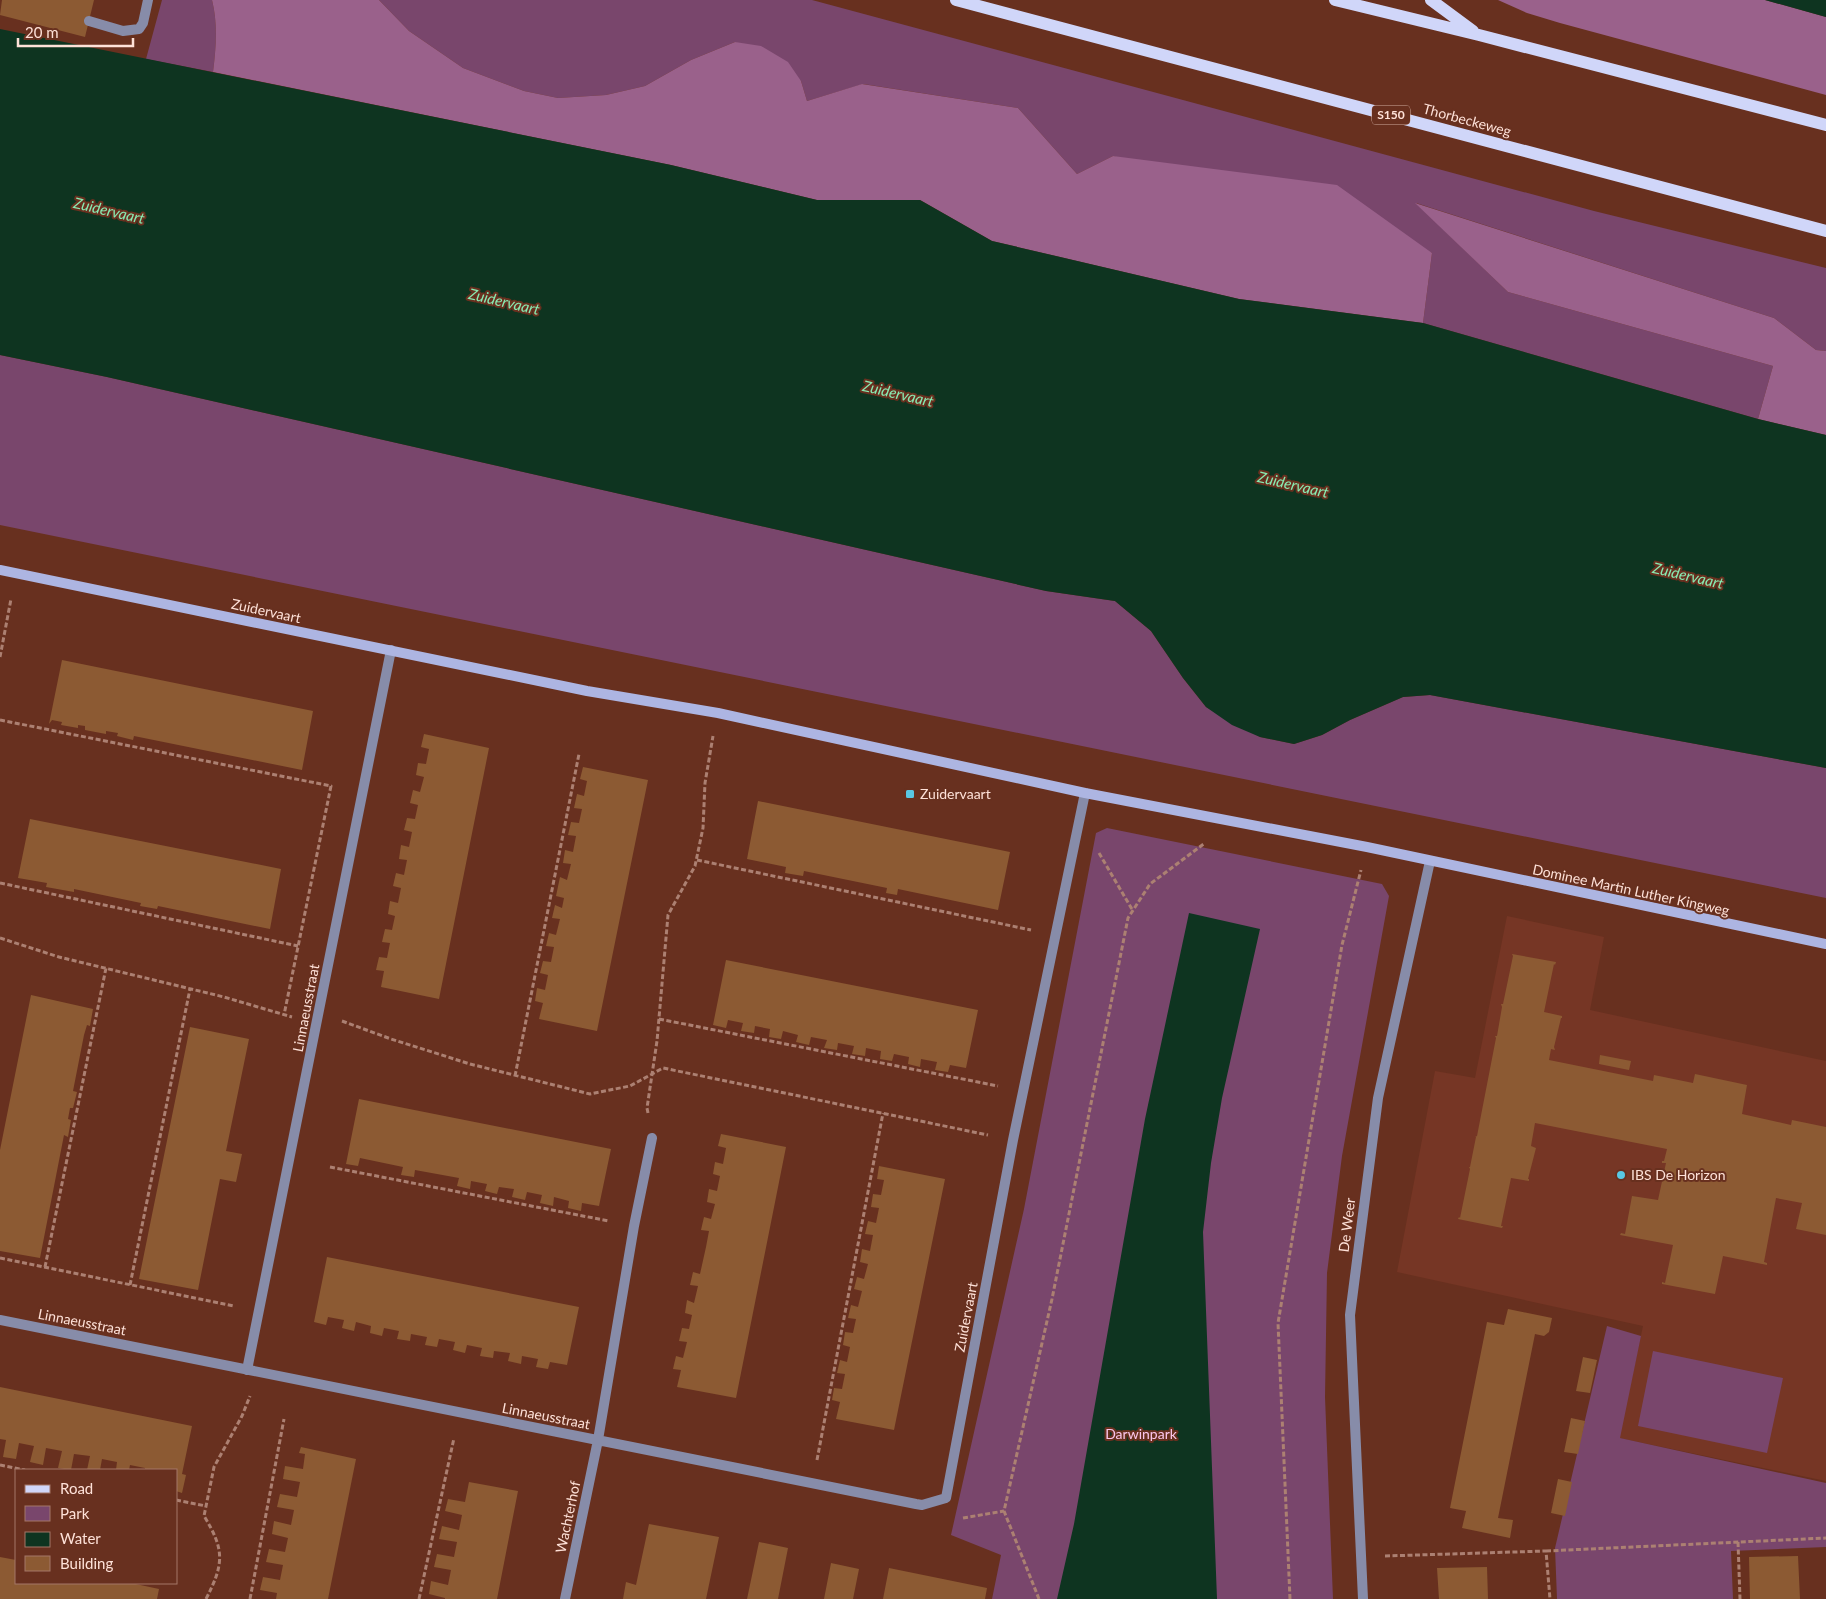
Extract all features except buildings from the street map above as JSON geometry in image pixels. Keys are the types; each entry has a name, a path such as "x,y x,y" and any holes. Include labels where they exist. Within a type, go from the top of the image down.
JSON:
{"main road":[{"name":"Thorbeckeweg","path":"956,0 1826,231"},
{"path":"1335,0 1479,35 1826,125"},
{"path":"1431,0 1479,35"}],"street":[{"path":"89,20 123,31 139,29 143,23 148,0"},
{"name":"Zuidervaart","path":"0,570 586,691 718,713 1085,793 1367,847 1430,861"},
{"name":"Linnaeusstraat","path":"247,1370 391,650"},
{"name":"Zuidervaart","path":"598,1440 922,1505 946,1498 1013,1140 1085,793"},
{"name":"Dominee Martin Luther Kingweg","path":"1430,861 1826,944"},
{"name":"De Weer","path":"1364,1599 1350,1315 1378,1098 1430,861"},
{"name":"Linnaeusstraat","path":"0,1320 598,1440 634,1226 652,1138"},
{"name":"Wachterhof","path":"564,1599 598,1440"}],"path":[{"path":"0,657 15,573"},
{"path":"652,1138 647,1108 659,1019 668,915 696,866 703,828 704,783 718,713"},
{"path":"0,720 331,786 284,1015"},
{"path":"515,1076 579,754"},
{"path":"1080,821 1133,911"},
{"path":"1039,1599 1004,1511 1052,1299 1128,918 1150,884 1232,822"},
{"path":"1290,1599 1278,1323 1342,945 1367,847"},
{"path":"696,860 1056,935"},
{"path":"0,883 298,946"},
{"path":"0,938 59,957 190,988 317,1024"},
{"path":"45,1267 106,968"},
{"path":"130,1285 190,988"},
{"path":"319,1012 391,1039 470,1064 590,1094 630,1086 663,1068 1013,1140"},
{"path":"659,1019 1023,1091"},
{"path":"812,1482 883,1113"},
{"path":"330,1167 634,1226"},
{"path":"0,1258 259,1312"},
{"path":"206,1599 213,1584 221,1555 216,1536 204,1516 214,1467 242,1416 259,1372"},
{"path":"419,1599 460,1413"},
{"path":"250,1599 284,1419"},
{"path":"0,1465 20,1469"},
{"path":"178,1500 206,1506"},
{"path":"1362,1557 1546,1551 1826,1538"},
{"path":"1738,1542 1740,1599"},
{"path":"1546,1551 1550,1599"}],"shaded area":[{"path":"212,0 379,0 409,31 463,68 524,91 558,98 606,95 645,86 691,60 735,42 761,46 788,62 801,81 807,101 862,84 1018,108 1077,174 1113,156 1337,185 1432,253 1423,323 1239,299 992,241 920,200 817,200 671,165 213,72 216,36"},
{"path":"1498,0 1765,0 1826,17 1826,95 1560,23 1527,13"},
{"path":"1415,203 1774,318 1816,350 1826,351 1826,435 1758,419 1773,366 1508,292"},
{"name":"IBS De Horizon","path":"1507,916 1604,937 1590,1010 1826,1061 1826,1481 1619,1438 1643,1326 1397,1272 1435,1071 1475,1078"}],"green space":[{"path":"162,0 212,0 216,36 213,72 146,59"},
{"path":"379,0 812,0 1594,211 1826,268 1826,351 1816,350 1774,318 1416,203 1508,292 1773,366 1758,419 1423,323 1432,253 1113,156 1077,174 1018,108 863,84 807,101 801,81 735,42 691,60 645,86 606,95 558,98 524,91 463,68 409,31"},
{"path":"0,355 107,377 1046,591 1115,601 1151,631 1183,678 1206,707 1260,737 1294,744 1322,735 1350,720 1403,697 1430,695 1826,768 1826,898 0,525"},
{"name":"Darwinpark","path":"1107,828 1382,884 1389,896 1342,1156 1327,1273 1325,1397 1333,1599 992,1599 1001,1555 951,1535 1024,1209 1096,833"},
{"path":"1607,1326 1641,1336 1620,1438 1826,1483 1826,1547 1731,1551 1733,1599 1557,1599 1555,1548"},
{"path":"1653,1351 1783,1378 1767,1453 1638,1426"}],"water":[{"path":"1765,0 1826,0 1826,17"},
{"path":"0,29 671,165 817,200 920,200 992,241 1239,299 1423,323 1758,419 1826,435 1826,768 1430,695 1403,697 1350,720 1322,735 1294,744 1260,737 1232,725 1206,707 1183,678 1151,631 1115,601 1046,591 107,377 0,355"},
{"path":"1189,913 1260,929 1222,1098 1211,1163 1203,1232 1217,1599 1057,1599 1074,1524 1145,1119"}],"place":[{"name":"Zuidervaart","path":"910,794"},
{"name":"IBS De Horizon","path":"1621,1175"}]}
